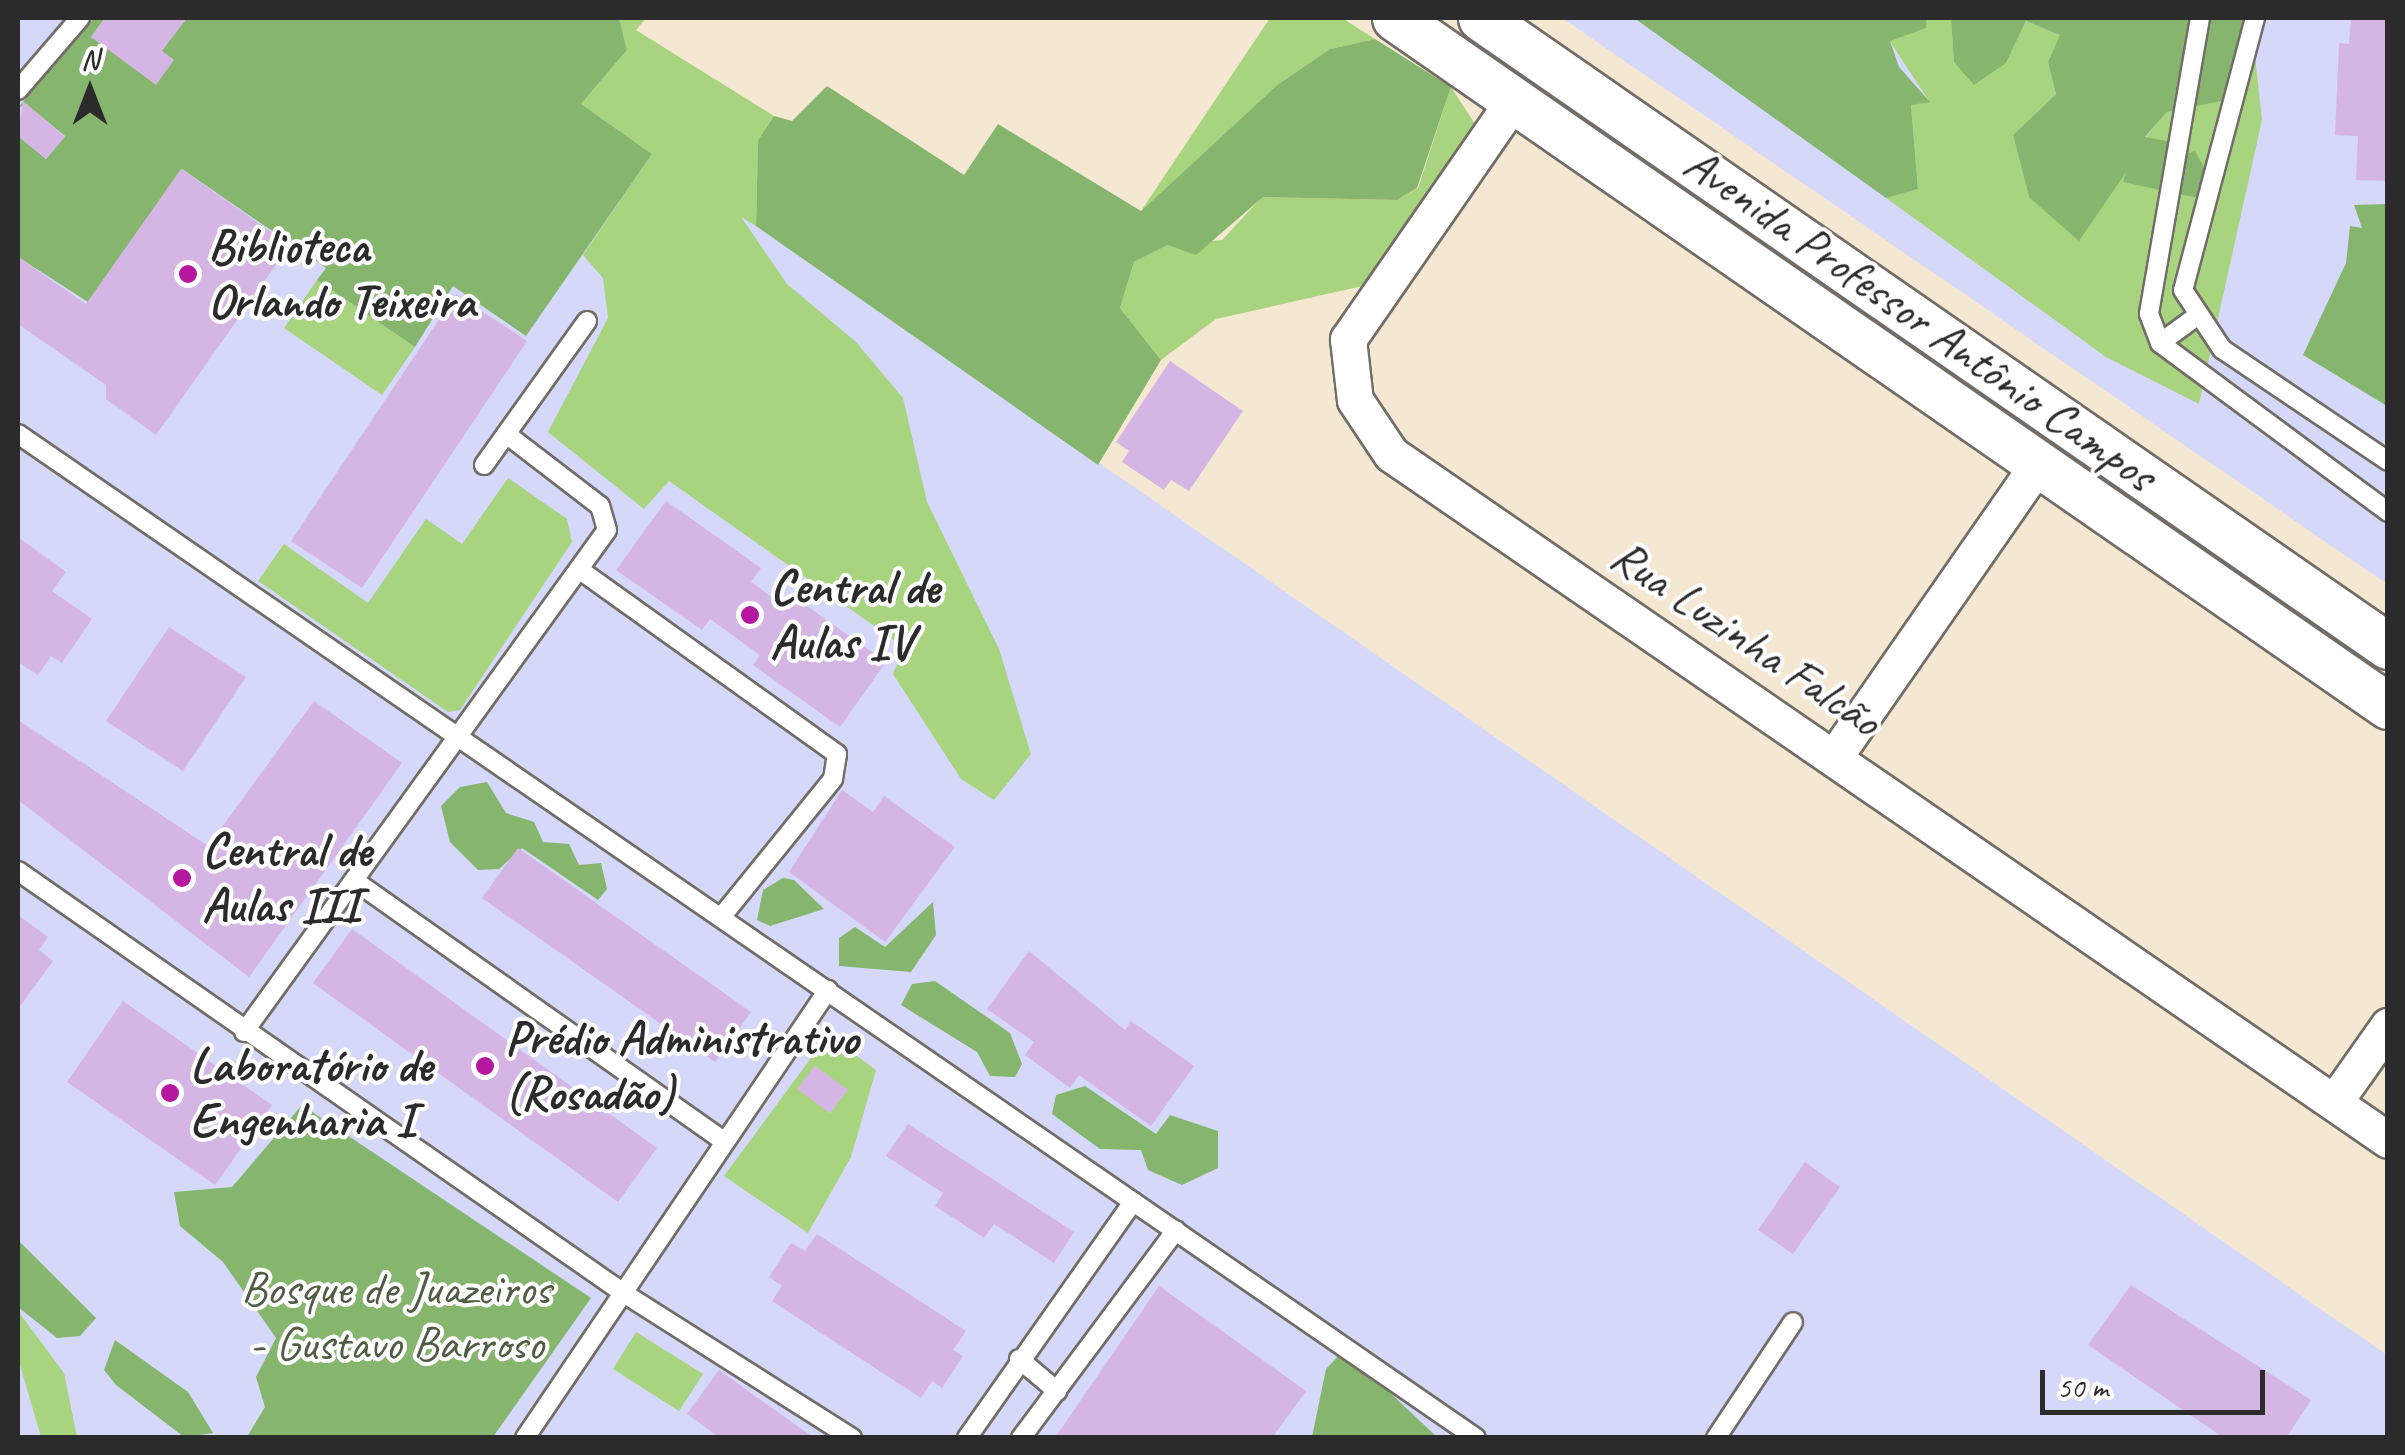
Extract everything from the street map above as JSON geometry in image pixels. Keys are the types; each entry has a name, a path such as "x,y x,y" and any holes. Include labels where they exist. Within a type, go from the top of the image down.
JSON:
{"street":[{"name":"Avenida Professor Antônio Campos","path":"1394,18 2310,655 2384,695"},
{"name":"Avenida Professor Antônio Campos","path":"1483,19 2388,646"},
{"path":"1454,61 1483,19"},
{"name":"Rua Luzinha Falcão","path":"1513,100 1348,339 1355,400 1391,454 2385,1133"},
{"path":"1836,756 2038,464"},
{"path":"2310,655 2345,614"},
{"path":"2335,1101 2388,1026"}],"lane":[{"path":"18,90 80,18"},
{"path":"2200,18 2148,281 2160,343 2388,512"},
{"path":"2256,18 2183,290 2194,318 2222,349 2388,461"},
{"path":"2160,343 2194,318"},
{"path":"484,464 587,321"},
{"path":"18,434 454,738 722,916 1476,1438"},
{"path":"244,1032 454,738 580,570 607,516 506,434"},
{"path":"580,570 837,754 833,779 722,916"},
{"path":"18,871 625,1294 852,1438"},
{"path":"355,881 724,1142"},
{"path":"525,1438 828,990"},
{"path":"968,1438 1018,1358 1133,1202"},
{"path":"1021,1438 1176,1230"},
{"path":"1716,1438 1793,1322"},
{"path":"1018,1358 1057,1391"}],"shaded area":[{"path":"18,18 457,18 2387,1355 2387,1437 18,1437"},
{"path":"1562,18 2387,18 2387,584"}],"green space":[{"path":"94,18 105,18 91,37 174,60 115,18 145,18 172,37 187,18 619,18 627,50 581,104 652,154 526,336 453,286 415,347 317,280 326,268 182,169 88,302 18,257 18,136 46,159 65,136 26,104 18,108"},
{"path":"619,18 646,18 636,30 774,116 758,140 756,226 741,217 787,284 856,342 903,398 927,502 999,649 1031,754 994,800 961,779 893,674 904,647 669,481 644,509 548,432 608,318 603,278 583,255 652,154 581,104 627,50"},
{"path":"1270,18 1342,18 1375,39 1330,49 1277,85 1141,211"},
{"path":"1634,18 1927,18 1926,28 1890,41 1899,67 1930,102 1911,105 1918,189 1886,198"},
{"path":"1927,18 1951,18 1954,62 2006,63 2026,21 2061,35 2048,62 2056,94 2013,135 2029,197 2129,166 2123,182 2150,187 2174,159 2145,138 2167,112 2221,100 2252,29 2262,120 2199,404 2106,357 1886,198 1918,189 1911,105 1929,101 1889,40 1926,28"},
{"path":"1951,18 2261,18 2221,101 2167,112 2145,137 2172,142 2175,159 2195,151 2207,173 2198,198 2123,182 2126,172 2079,241 2029,197 2013,135 2056,94 2048,62 2060,35 2026,21 2006,63 1974,85 1954,62"},
{"path":"1375,39 1451,87 1417,188 1397,200 1263,197 1196,255 1168,245 1134,262 1120,308 1161,360 1098,465 756,226 758,140 774,116 792,121 827,86 964,175 998,124 1141,211 1277,85 1330,49"},
{"path":"1451,87 1475,124 1469,140 1367,285 1216,319 1161,360 1120,308 1134,262 1168,245 1222,240 1262,197 1397,200 1418,188"},
{"path":"2388,204 2387,406 2303,355 2346,263 2350,226 2362,228 2354,205"},
{"path":"317,280 415,347 382,395 284,328"},
{"path":"508,478 567,519 572,542 460,710 448,712 258,581 284,544 368,603 426,519 462,544"},
{"path":"487,782 506,813 534,822 543,842 569,844 579,865 601,863 607,889 598,900 522,848 499,869 478,870 450,842 441,806 460,787"},
{"path":"783,878 794,880 824,909 770,926 757,920 763,890"},
{"path":"933,902 936,935 911,972 839,966 839,938 855,927 885,947"},
{"path":"935,981 1010,1033 1022,1064 1015,1077 990,1076 977,1052 901,1005 912,984"},
{"path":"828,1035 876,1070 851,1157 808,1233 724,1176","holes":["815,1066 847,1090 830,1113 798,1089"]},
{"path":"1085,1086 1156,1134 1170,1115 1218,1131 1218,1168 1182,1185 1148,1170 1141,1150 1100,1149 1052,1114 1056,1095"},
{"name":"Bosque de Juazeiros - Gustavo Barroso","path":"302,1105 591,1298 493,1437 247,1437 265,1407 256,1377 276,1338 223,1262 180,1226 174,1192 232,1187"},
{"path":"18,1240 96,1318 80,1336 57,1338 18,1307"},
{"path":"18,1311 64,1373 77,1437 41,1437 18,1358"},
{"path":"636,1332 703,1374 679,1411 613,1369"},
{"path":"115,1340 188,1392 213,1433 184,1437 116,1385 104,1370"},
{"path":"1339,1355 1388,1391 1437,1437 1312,1437 1326,1369"}],"building":[{"path":"105,18 187,18 162,51 174,60 156,85 91,37"},
{"path":"2351,18 2388,18 2388,181 2356,180 2358,136 2335,135 2339,43 2349,44"},
{"path":"23,101 65,137 46,159 18,136"},
{"name":"Biblioteca Orlando Teixeira","path":"181,169 290,245 156,435 106,399 106,385 18,324 18,257 86,304"},
{"path":"456,294 527,341 362,588 291,541"},
{"path":"1170,361 1243,411 1189,491 1171,480 1164,490 1122,462 1129,451 1116,442"},
{"name":"Central de Aulas IV","path":"666,501 761,568 751,582 790,610 797,599 886,662 840,727 753,665 760,655 710,619 702,630 616,570"},
{"path":"18,537 66,572 52,591 92,619 62,663 51,656 38,675 18,662"},
{"path":"169,627 246,677 183,771 106,721"},
{"path":"314,701 402,763 249,977 18,800 18,720 208,846"},
{"path":"842,790 873,812 884,796 955,847 885,942 789,872"},
{"path":"518,848 751,1012 715,1062 482,898"},
{"path":"18,915 48,937 39,950 53,961 18,1009"},
{"name":"Prédio Administrativo (Rosadão)","path":"352,929 657,1148 618,1202 313,983"},
{"path":"1029,951 1125,1030 1131,1021 1194,1066 1151,1126 1079,1075 1070,1088 1025,1055 1034,1042 987,1009"},
{"name":"Laboratório de Engenharia I","path":"123,1001 272,1105 215,1185 67,1082"},
{"path":"815,1066 848,1090 830,1113 797,1089"},
{"path":"908,1124 1074,1232 1054,1263 994,1224 984,1238 935,1206 943,1193 886,1156"},
{"path":"1805,1162 1840,1187 1793,1254 1758,1230"},
{"path":"817,1234 966,1331 953,1350 963,1356 942,1388 932,1381 921,1398 772,1301 782,1286 769,1277 791,1243 805,1251"},
{"path":"2131,1285 2311,1400 2286,1438 2224,1438 2088,1345"},
{"path":"1159,1286 1306,1391 1272,1438 1055,1438"},
{"path":"719,1370 814,1438 720,1438 687,1414"}],"place":[{"name":"Biblioteca Orlando Teixeira","path":"188,274"},
{"name":"Central de Aulas IV","path":"750,615"},
{"name":"Central de Aulas III","path":"182,878"},
{"name":"Prédio Administrativo (Rosadão)","path":"485,1066"},
{"name":"Laboratório de Engenharia I","path":"170,1093"}]}
